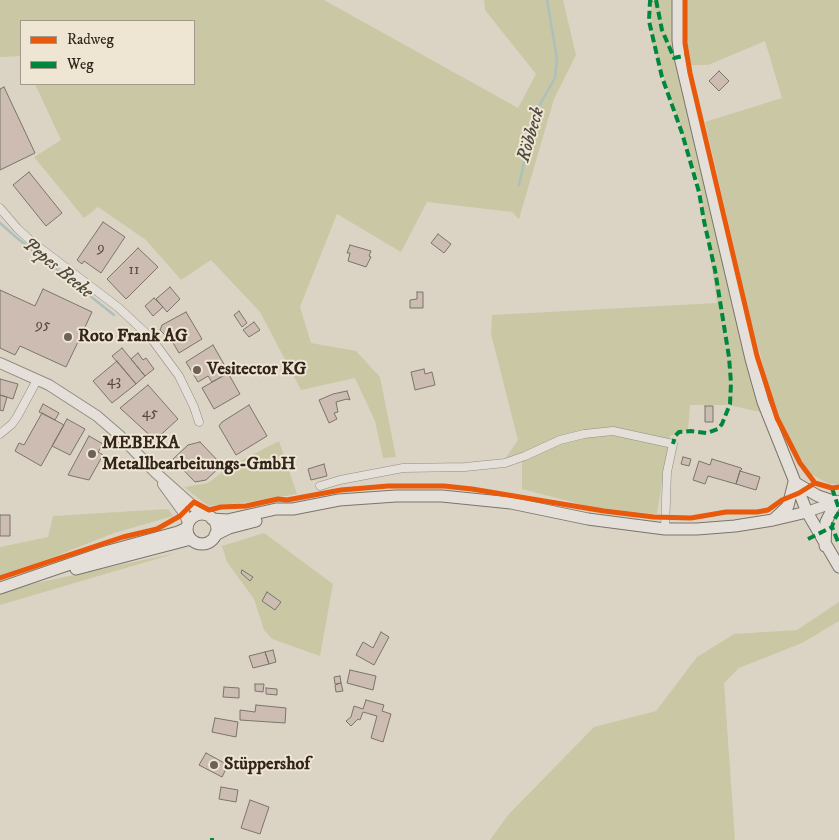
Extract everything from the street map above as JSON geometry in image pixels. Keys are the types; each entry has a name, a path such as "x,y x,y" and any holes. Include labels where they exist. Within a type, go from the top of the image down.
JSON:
{"main road":[{"path":"678,0 680,57 750,359 763,402 794,482 807,512 825,546 839,567"},
{"path":"794,482 818,496 838,501 826,522 825,546"},
{"path":"773,520 788,506 794,482"},
{"path":"293,509 276,509 227,520 207,516 191,517 188,530 195,542 207,543 216,535 229,528 293,509 339,500 396,496 442,496 510,503 588,519 665,529 735,526 807,512"},
{"path":"207,516 216,524 216,535"},
{"path":"0,588 108,562 188,530"}],"street":[{"path":"0,208 31,241 119,308 151,338 179,376 199,422"},
{"path":"0,363 62,392 97,416 156,472 207,516"},
{"path":"0,434 17,418 37,380"},
{"path":"320,486 340,480 403,468 465,467 506,463 560,440 584,434 613,431 673,444 667,472 665,529"},
{"path":"156,472 184,513 188,530"},
{"path":"807,512 838,501"}],"shaded area":[{"path":"0,0 324,0 518,108 536,74 485,10 484,0 563,0 576,55 554,99 519,219 512,212 427,202 401,252 337,214 300,307 311,343 356,351 380,377 396,457 383,458 375,421 355,378 301,390 260,312 211,260 181,280 146,240 98,207 84,218 34,157 61,140 35,85 195,85 195,20 20,20 20,56 0,57"},
{"path":"651,0 674,0 738,329 760,412 729,405 690,405 688,430 670,436 657,514 595,508 522,489 522,453 505,459 518,440 491,334 492,315 717,303 699,182 652,43"},
{"path":"687,0 839,0 839,484 829,484 809,473 775,409 751,321 705,122 782,98 765,41 708,65 691,65 685,27"},
{"path":"279,441 297,494 250,502 208,506 184,487 208,483 232,465"},
{"path":"168,509 173,516 114,533 51,558 0,575 0,547 48,537 53,516"},
{"path":"264,533 333,584 320,656 272,639 264,630 254,599 227,562 222,546"},
{"path":"180,552 0,605 0,594 27,585"},
{"path":"839,602 839,621 802,643 739,668 724,683 735,840 490,840 508,815 594,727 656,711 697,657 734,634 797,630"}],"building":[{"path":"719,71 729,81 719,91 709,81"},
{"path":"4,87 35,153 0,170 0,89"},
{"path":"29,172 62,213 46,226 13,185"},
{"path":"103,222 125,237 101,273 84,261 82,264 77,260"},
{"path":"438,234 451,244 444,253 431,243"},
{"path":"350,245 371,251 369,256 371,257 366,267 348,261 350,253 347,253"},
{"path":"138,248 158,267 126,299 107,279"},
{"path":"170,287 180,299 167,312 156,299"},
{"path":"43,289 92,312 79,340 81,341 80,343 78,342 66,367 20,346 15,355 0,348 0,290 35,306"},
{"path":"417,292 423,292 423,308 410,308 410,300 417,299"},
{"path":"154,298 163,307 153,316 145,306"},
{"path":"239,311 247,323 242,327 234,315"},
{"path":"186,312 202,339 179,353 169,336 167,337 160,330 162,325"},
{"path":"254,322 260,330 249,337 243,330"},
{"path":"213,345 225,366 220,370 223,376 212,382 208,376 198,382 186,362"},
{"path":"122,348 145,376 136,384 112,356"},
{"path":"138,353 143,360 146,358 154,369 145,376 131,359"},
{"path":"117,361 136,384 112,403 93,381"},
{"path":"424,369 425,374 432,372 435,385 415,390 411,372"},
{"path":"228,373 240,394 214,409 202,388"},
{"path":"0,379 18,384 13,399 0,395"},
{"path":"148,385 178,419 155,440 120,408"},
{"path":"347,391 350,400 336,402 338,412 334,413 337,419 329,423 319,400"},
{"path":"0,395 7,397 3,411 0,410"},
{"path":"43,404 59,413 55,420 39,412"},
{"path":"249,405 267,436 236,455 219,426 222,422"},
{"path":"705,406 713,406 713,422 705,422"},
{"path":"42,413 64,425 41,466 15,451 19,443 24,445"},
{"path":"67,419 85,429 70,455 52,446"},
{"path":"89,436 103,444 98,452 103,455 89,480 68,475"},
{"path":"200,442 222,465 206,480 195,482 173,459 188,445"},
{"path":"683,457 691,459 689,466 681,464"},
{"path":"712,459 742,469 736,484 708,476 705,484 693,480 699,461 710,465"},
{"path":"324,464 327,476 311,480 308,469"},
{"path":"740,471 760,477 756,490 736,484"},
{"path":"0,515 10,515 10,536 0,536"},
{"path":"242,570 253,577 250,581 241,573"},
{"path":"267,592 281,602 275,610 262,601"},
{"path":"381,632 389,637 374,665 356,655 363,642 373,648"},
{"path":"273,650 276,662 269,664 265,652"},
{"path":"265,652 269,664 253,668 249,656"},
{"path":"350,670 376,676 373,690 347,683"},
{"path":"340,676 341,683 335,684 334,677"},
{"path":"341,683 343,691 336,692 335,685"},
{"path":"255,684 264,684 263,692 255,691"},
{"path":"224,687 239,688 239,698 223,697"},
{"path":"266,688 277,689 277,695 266,694"},
{"path":"366,700 384,705 382,711 391,714 383,742 371,738 377,716 363,712 360,720 358,719 351,726 346,721 351,717 354,706 363,709"},
{"path":"256,705 286,708 285,723 240,720 240,710 255,712"},
{"path":"215,718 238,722 236,737 212,732"},
{"name":"Stüppershof","path":"206,753 228,765 222,777 199,765"},
{"path":"221,787 238,790 236,802 219,799"},
{"path":"250,800 269,807 260,834 241,828"}],"waterway":[{"name":"Röbbeck","path":"519,185 535,113 555,78 557,59 547,0"},
{"name":"Pepes Beeke","path":"0,223 114,315"}],"marked path":[{"path":"652,0 650,1 649,21 662,77 682,133 699,192 715,270 729,357 731,383 730,404 718,429 707,433 679,432 675,436 673,444"},
{"path":"656,0 662,30 674,58 687,55"},
{"path":"832,488 839,509"},
{"path":"839,512 832,527 839,544"},
{"path":"808,539 832,527"}],"cycle path":[{"path":"685,0 685,43 690,73 757,356 777,418 800,463 815,483 832,488 839,487"},
{"path":"0,578 123,537 157,529 180,516 194,502 209,510 221,507 246,506 278,499 287,500 341,490 388,486 444,486 604,511 654,517 691,518 726,512 768,510 782,500 799,493 815,483"}],"place":[{"name":"Roto Frank AG","path":"68,337"},
{"name":"Vesitector KG","path":"197,370"},
{"name":"MEBEKA Metallbearbeitungs-GmbH","path":"92,454"},
{"name":"Stüppershof","path":"214,765"}]}
